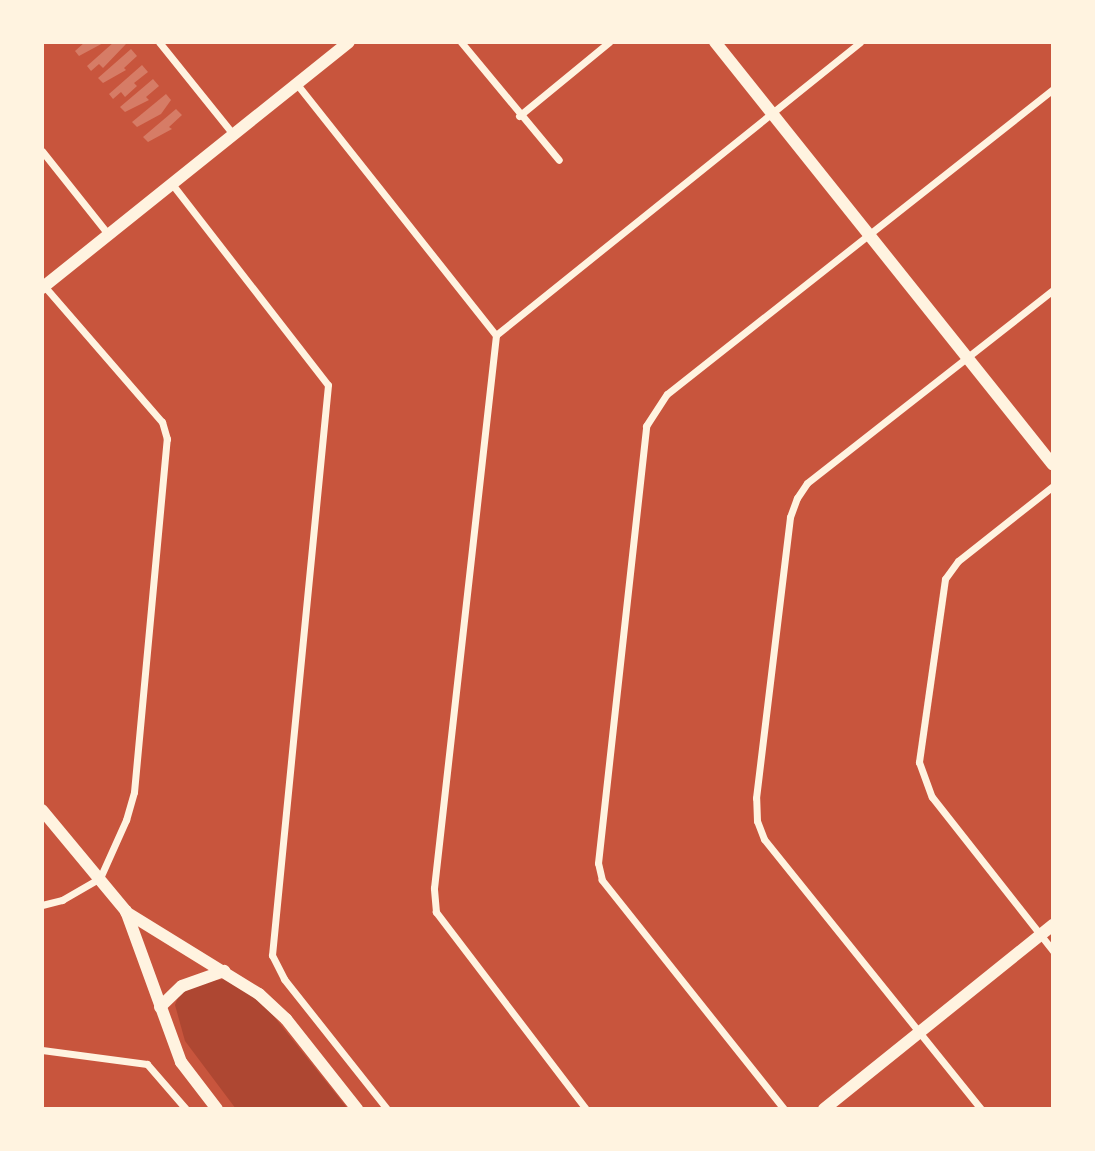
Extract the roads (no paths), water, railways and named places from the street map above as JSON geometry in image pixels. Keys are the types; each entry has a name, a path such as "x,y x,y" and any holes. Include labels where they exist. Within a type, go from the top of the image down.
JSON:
{"street":[{"path":"159,42 233,134"},
{"path":"42,905 62,900 100,878 134,792 167,439 162,422 43,287 295,82 349,42"},
{"path":"461,42 519,116 559,160"},
{"path":"519,116 609,42"},
{"path":"715,42 1053,465"},
{"path":"586,1109 436,912 434,888 496,335 859,42"},
{"path":"295,82 496,335"},
{"path":"784,1109 602,880 598,838 646,426 654,408 1053,89"},
{"path":"42,151 108,234"},
{"path":"172,184 328,385 272,955 284,979 387,1109"},
{"path":"981,1109 764,839 757,821 757,798 790,517 797,498 807,483 1053,290"},
{"path":"1053,486 958,561 945,579 919,762 932,797 1053,951"},
{"path":"42,810 126,911 181,1062 217,1109"},
{"path":"126,911 224,971 286,1019 357,1109"},
{"path":"824,1109 1053,925"},
{"path":"160,1007 182,986 224,971"},
{"path":"42,1050 147,1065 186,1109"}]}
